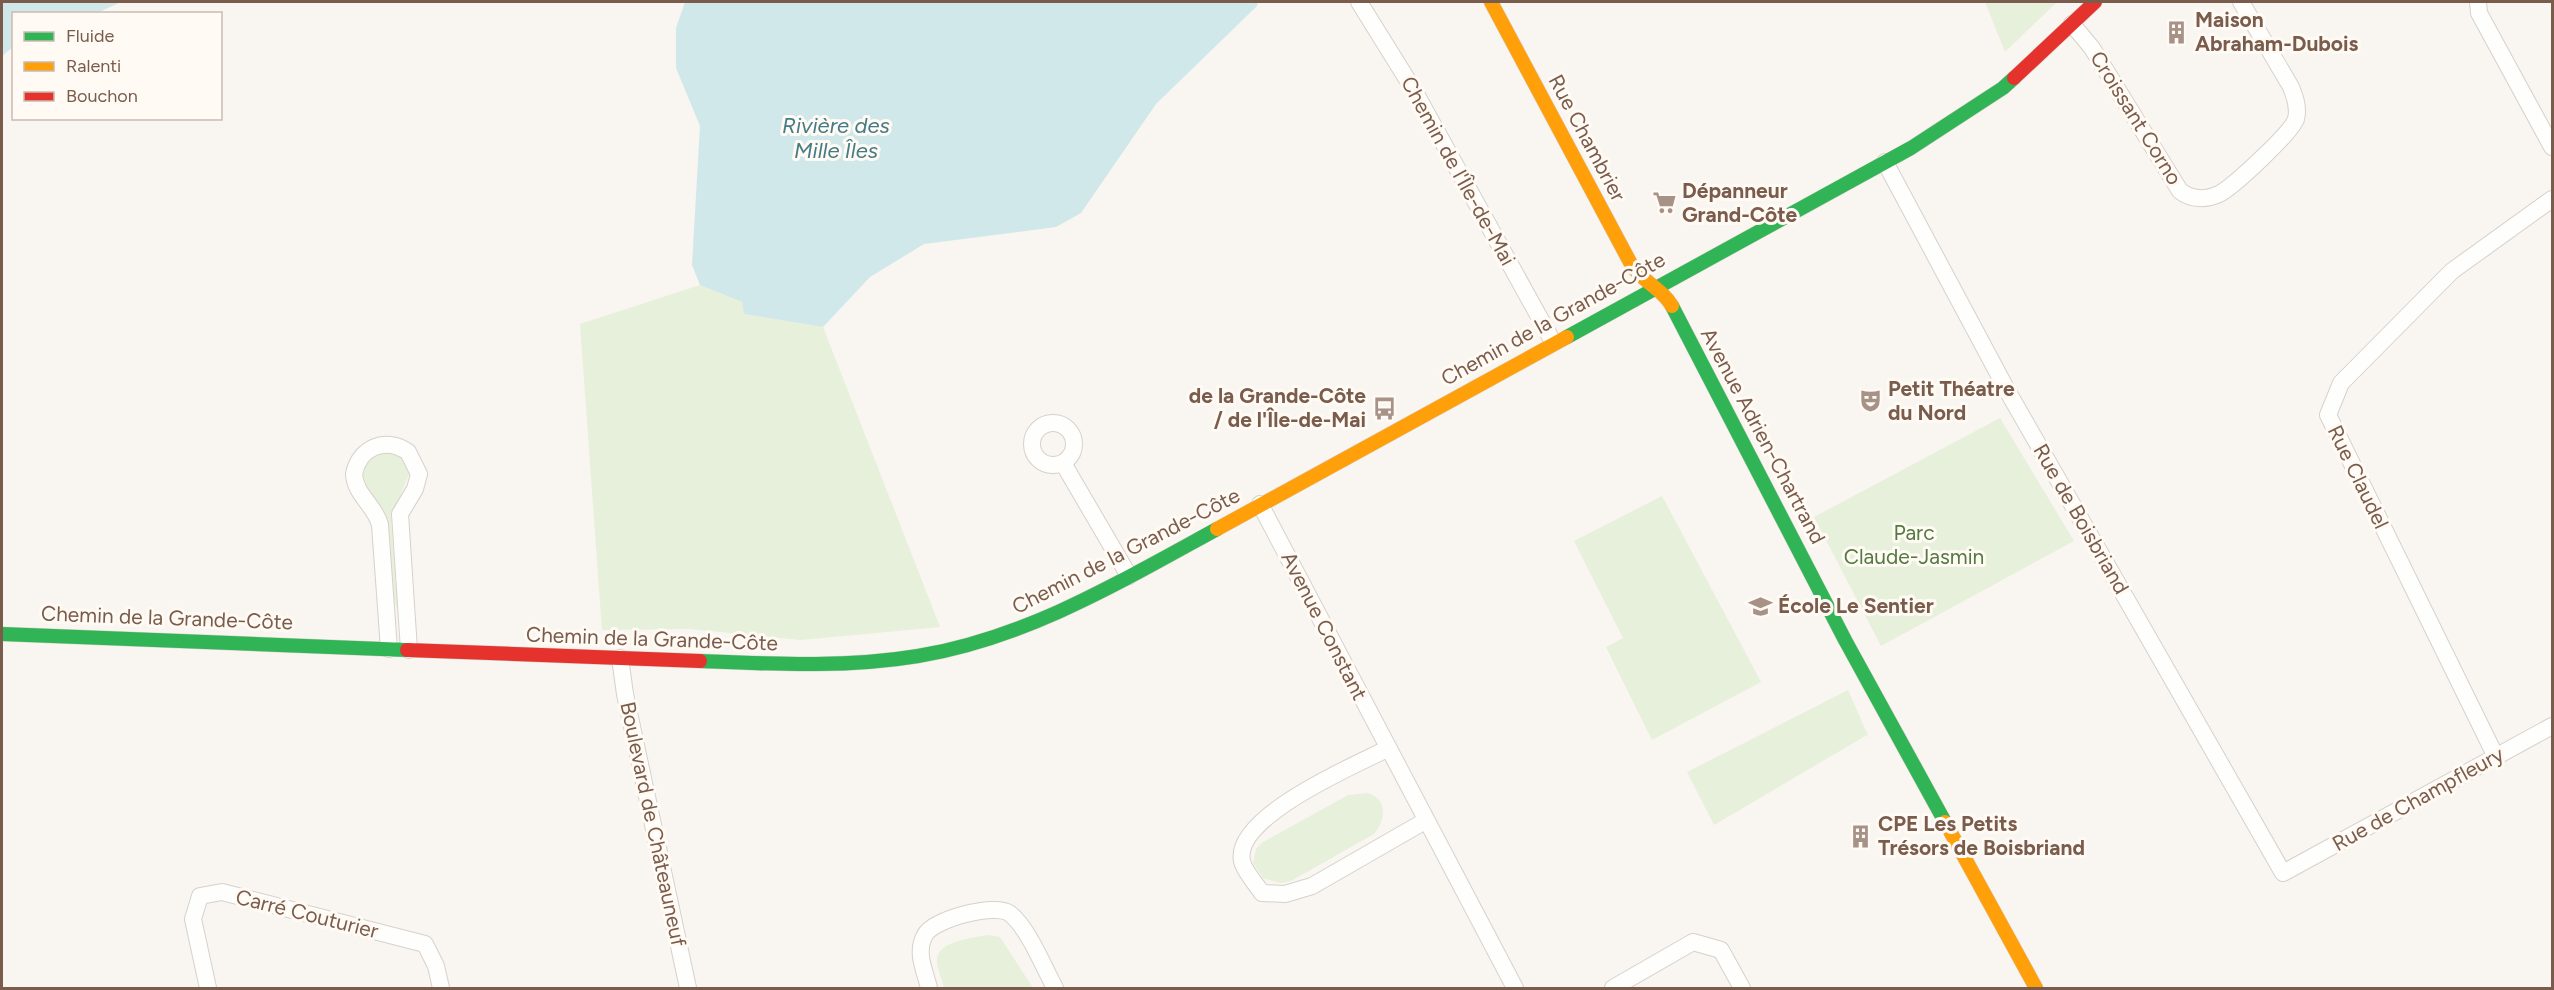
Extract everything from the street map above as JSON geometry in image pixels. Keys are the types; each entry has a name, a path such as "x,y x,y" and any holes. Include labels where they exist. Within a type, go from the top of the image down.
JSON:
{"main road":[{"name":"Rue Chambrier","path":"1491,2 1631,264 1639,277 1654,287"},
{"name":"Chemin de la Grande-Côte","path":"2,634 830,665 928,656 986,642 1031,626 1129,576 1885,162 1988,100 2018,76 2095,2"},
{"name":"Avenue Adrien-Chartrand","path":"1654,287 1667,297 1845,640 2036,988"}],"street":[{"name":"Chemin de l'Île-de-Mai","path":"1359,2 1415,92 1553,342"},
{"name":"Croissant Corno","path":"2072,24 2092,48 2180,191 2193,198 2205,198 2227,189 2280,140 2296,118 2295,98 2291,87 2241,2"},
{"path":"2478,2 2479,13 2553,147"},
{"name":"Rue de Boisbriand","path":"1885,162 2008,392 2283,873"},
{"name":"Rue Claudel","path":"2496,756 2328,415 2342,384 2452,271 2553,199"},
{"path":"389,649 380,525 376,512 358,490 354,474 364,453 386,444 408,452 419,474 415,489 400,514 409,650"},
{"path":"1063,463 1129,576"},
{"name":"Avenue Constant","path":"1260,504 1515,988"},
{"name":"Boulevard de Châteauneuf","path":"620,658 625,694 688,988"},
{"name":"Rue de Champfleury","path":"2283,873 2553,726"},
{"path":"1387,748 1315,784 1263,820 1246,839 1242,861 1262,893 1285,894 1312,886 1425,821"},
{"name":"Carré Couturier","path":"208,988 193,919 200,896 222,892 425,944 436,966 441,988"},
{"path":"929,988 920,952 924,935 934,924 993,908 1008,912 1020,925 1055,988"},
{"path":"1613,988 1694,942 1721,950 1742,988"}],"green space":[{"path":"1985,2 2057,2 2005,52"},
{"path":"700,285 742,302 744,314 823,327 940,627 801,640 689,629 602,630 580,324"},
{"name":"Parc Claude-Jasmin","path":"2000,418 2074,541 1881,646 1814,517"},
{"path":"388,452 401,458 410,472 391,518 398,610 395,604 388,523 382,509 368,489 363,475 363,469 370,459"},
{"path":"1662,496 1761,682 1652,740 1606,647 1623,638 1574,541"},
{"path":"1848,690 1870,740 1867,735 1714,825 1687,772"},
{"path":"1368,793 1375,796 1383,811 1381,823 1374,834 1291,881 1280,883 1263,878 1253,863 1256,849 1263,842 1348,795"},
{"path":"987,935 1000,937 1033,988 944,988 937,963 943,948 965,939"}],"water":[{"path":"2,2 121,2 99,12 12,12 12,48 2,56"},
{"name":"Rivière des Mille Îles","path":"685,2 1258,2 1257,6 1156,104 1081,213 1056,227 924,244 870,277 823,327 744,314 742,302 700,285 692,265 700,126 676,68 676,28"}],"traffic: fast":[{"path":"1567,337 1911,148 2003,88 2014,78"},
{"path":"1672,306 1845,640 1945,822"},
{"path":"700,661 837,664 891,660 958,648 1035,622 1073,605 1217,529"},
{"path":"2,634 407,650"}],"traffic: slow":[{"path":"1491,2 1631,264 1641,276 1663,294 1672,306"},
{"path":"1217,529 1567,337"},
{"path":"1945,822 2036,988"}],"traffic: jam":[{"path":"2014,78 2095,2"},
{"path":"407,650 700,661"}],"place":[{"name":"Maison Abraham-Dubois","path":"2177,32"},
{"name":"Dépanneur Grand-Côte","path":"1664,203"},
{"name":"Petit Théatre du Nord","path":"1870,401"},
{"name":"de la Grande-Côte / de l'Île-de-Mai","path":"1384,408"},
{"name":"École Le Sentier","path":"1760,606"},
{"name":"CPE Les Petits Trésors de Boisbriand","path":"1860,836"}]}
